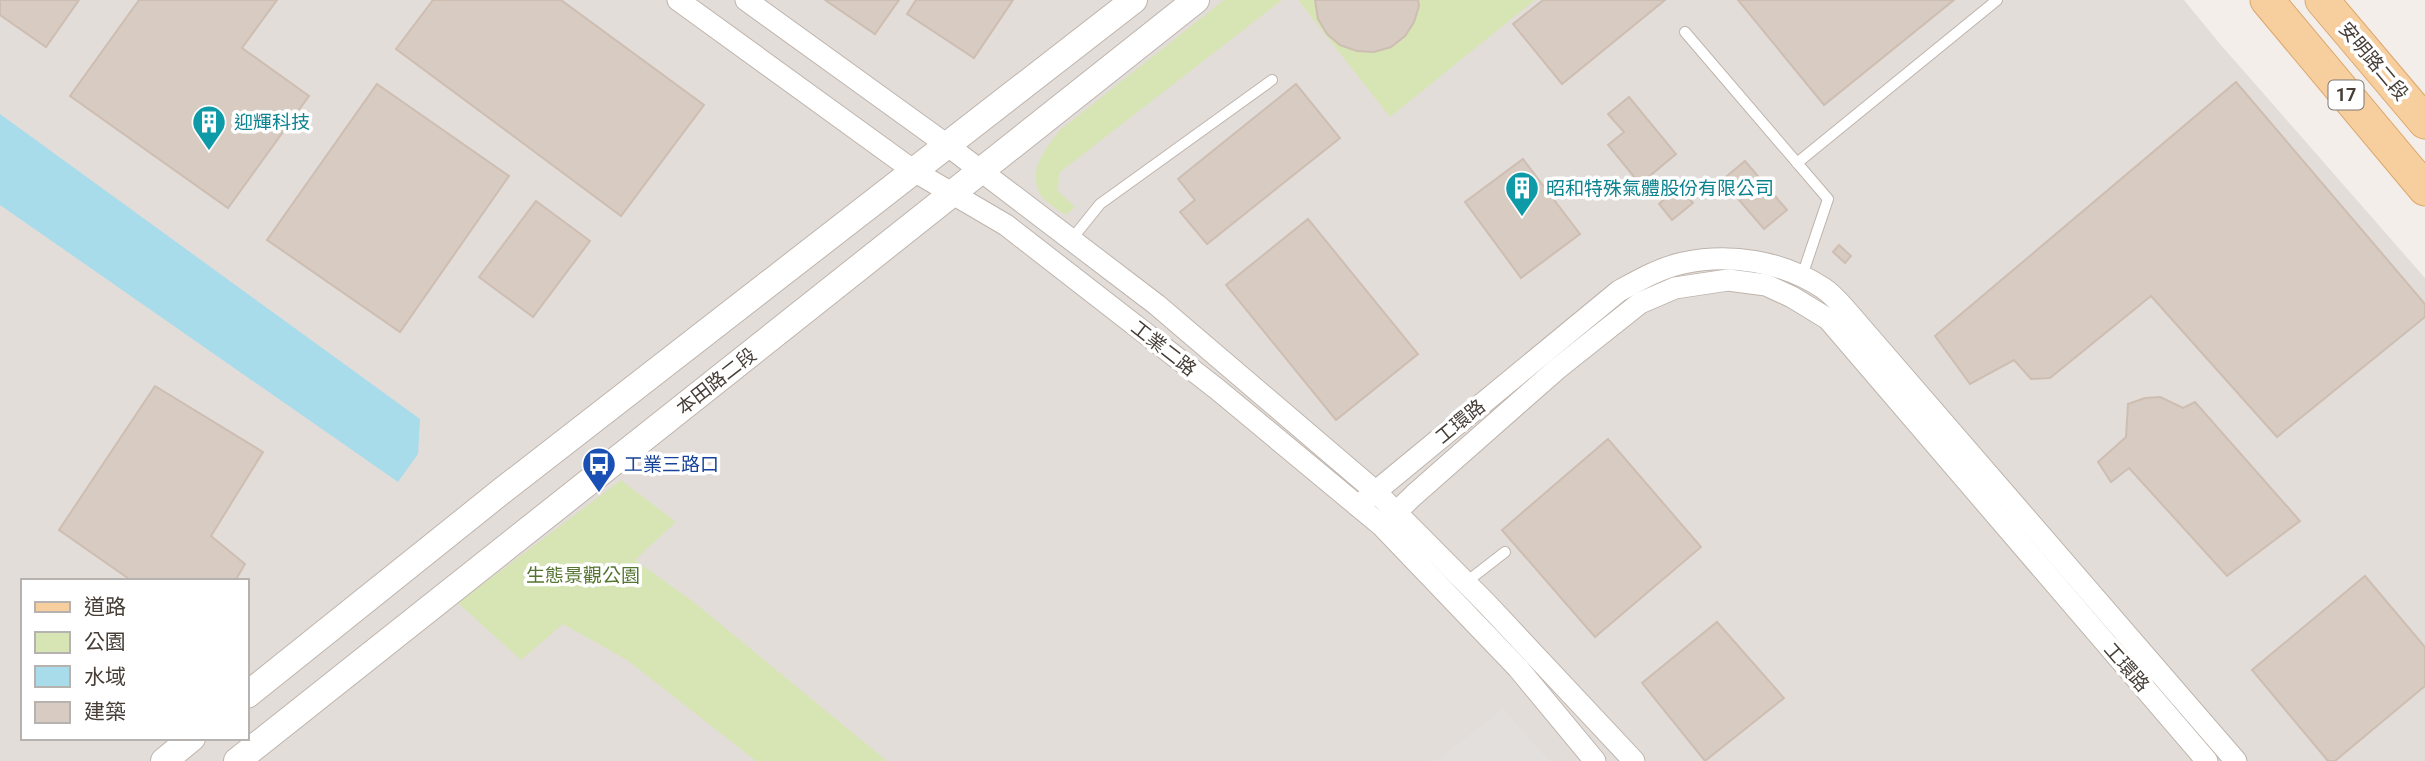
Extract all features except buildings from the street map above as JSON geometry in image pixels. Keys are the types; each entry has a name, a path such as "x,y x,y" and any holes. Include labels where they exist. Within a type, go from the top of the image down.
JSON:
{"main road":[{"name":"17","path":"2267,0 2425,190"},
{"name":"安明路二段","path":"2322,0 2425,122"}],"street":[{"name":"工業二路","path":"678,0 914,171 1006,225 1212,385 1358,506 1389,519"},
{"name":"工業二路","path":"746,0 947,145 1157,305 1375,491 1389,519 1457,590 1634,761"},
{"path":"248,694 503,490 1134,0"},
{"name":"本田路二段","path":"237,761 1196,0"},
{"name":"工環路","path":"1358,506 1619,291 1648,275 1681,264 1713,259 1775,265 1825,289 1846,310 1969,467 2085,602 2193,710 2236,761"},
{"path":"1792,297 1802,276"},
{"name":"工環路","path":"1389,519 1577,353 1640,303 1675,288 1728,280 1766,285 1828,319 1969,467"},
{"path":"1563,336 1577,353"},
{"path":"1212,385 1229,367"},
{"name":"工業二路","path":"1457,590 1595,761"},
{"name":"工環路","path":"2085,602 2176,726 2207,761"},
{"path":"2176,726 2193,710"},
{"path":"164,761 190,740"}],"lane":[{"path":"1797,163 1997,0"},
{"path":"1685,32 1828,199 1802,276"},
{"path":"1071,240 1100,204 1272,80"},
{"path":"1457,590 1505,552"}],"shaded area":[{"path":"0,0 2184,0 2425,278 2425,761 0,761"},
{"path":"1503,709 1549,761 1436,761"}],"green space":[{"path":"1224,0 1282,0 1059,173 1058,191 1075,207 1066,215 1048,203 1040,194 1037,185 1037,168 1044,152 1060,130"},
{"path":"1298,0 1535,0 1390,117"},
{"name":"生態景觀公園","path":"621,480 676,522 635,560 695,603 887,761 756,761 627,660 563,624 521,660 458,603"}],"water":[{"path":"0,114 420,419 418,454 398,482 0,205"}],"place":[{"name":"迎輝科技","path":"209,152"},
{"name":"昭和特殊氣體股份有限公司","path":"1522,218"},
{"name":"工業三路口","path":"599,494"}]}
